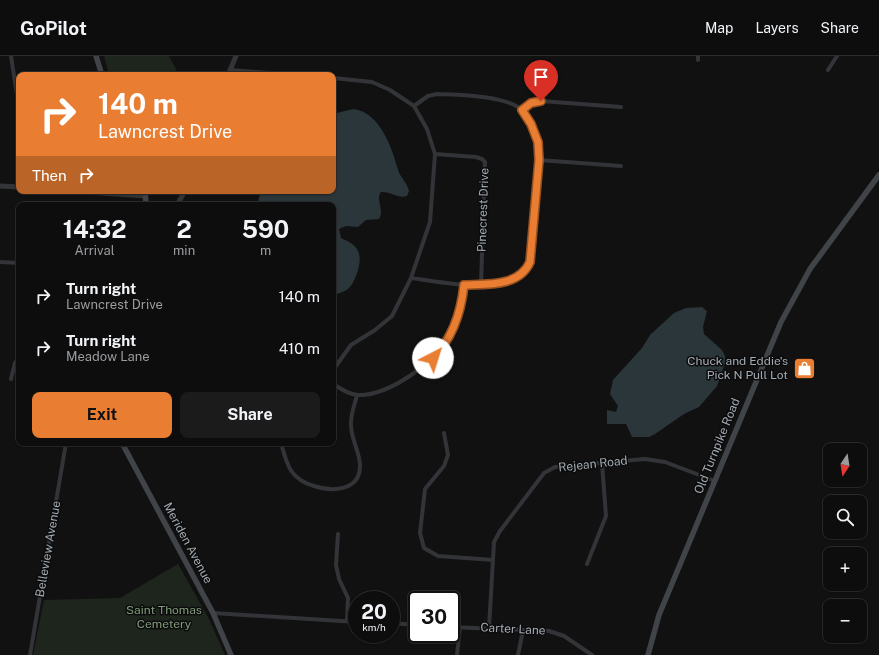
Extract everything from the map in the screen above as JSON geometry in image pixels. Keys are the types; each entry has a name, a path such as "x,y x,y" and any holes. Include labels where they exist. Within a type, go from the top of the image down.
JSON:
{"main road":[{"path":"96,56 101,72"},
{"name":"Old Turnpike Road","path":"648,655 659,615 781,322 810,269 879,175"},
{"name":"Meriden Avenue","path":"124,446 213,613 231,655"}],"street":[{"path":"11,56 16,88"},
{"path":"229,72 236,56"},
{"path":"828,70 837,56"},
{"path":"336,78 372,82 390,90 414,106 427,129 435,154 430,222 411,278 392,316 375,330 351,345 336,366"},
{"path":"411,278 464,285 497,284 516,278 527,269 532,253 539,160 538,142 531,124 522,110 502,101 491,98 437,94 428,96 414,106"},
{"path":"522,110 531,103 541,101 621,107"},
{"name":"Pinecrest Drive","path":"435,154 476,157 485,162 481,285"},
{"path":"539,160 621,166"},
{"path":"0,186 16,187"},
{"path":"0,262 16,263"},
{"path":"336,385 357,395 376,393 399,382 425,365 441,350 450,336 458,319 464,285"},
{"path":"11,379 16,362"},
{"path":"282,446 287,465 299,481 315,487 335,490 347,487 357,478 360,464 351,425 357,395"},
{"path":"444,433 448,455 444,466 425,489 420,533 424,548 438,556 493,560"},
{"name":"Belleview Avenue","path":"30,655 65,446"},
{"name":"Rejean Road","path":"489,628 494,542 500,531 544,473 555,467 645,459 665,462 715,482"},
{"path":"587,564 606,516 602,463"},
{"path":"213,613 347,621 348,598 339,578 336,564 338,534"},
{"name":"Carter Lane","path":"460,627 549,631 564,636 592,655"},
{"path":"518,655 522,630"},
{"path":"457,655 458,643"}],"green space":[{"path":"104,56 169,56 177,72 108,72"},
{"name":"Saint Thomas Cemetery","path":"178,564 209,619 225,655 33,655 44,600 120,598"}],"shaded area":[{"path":"353,109 371,117 378,124 388,142 399,173 409,191 407,196 404,197 381,192 379,198 381,216 379,219 366,220 358,227 346,226 339,229 341,238 355,246 360,260 358,271 351,286 345,291 336,294 336,202 258,202 260,194 336,194 336,113"},
{"path":"702,307 707,311 703,327 704,334 722,350 725,356 725,363 717,386 699,407 684,414 649,437 632,437 626,424 607,424 607,410 616,412 618,406 610,394 613,380 642,348 650,335 674,313 686,308"}],"place":[{"name":"Chuck and Eddie's Pick N Pull Lot","path":"804,368"}],"route":[{"path":"433,358 441,350 450,336 458,319 462,304 464,285 497,284 516,278 527,269 530,262 532,253 539,160 538,142 531,124 522,110 531,103 541,101"}]}
